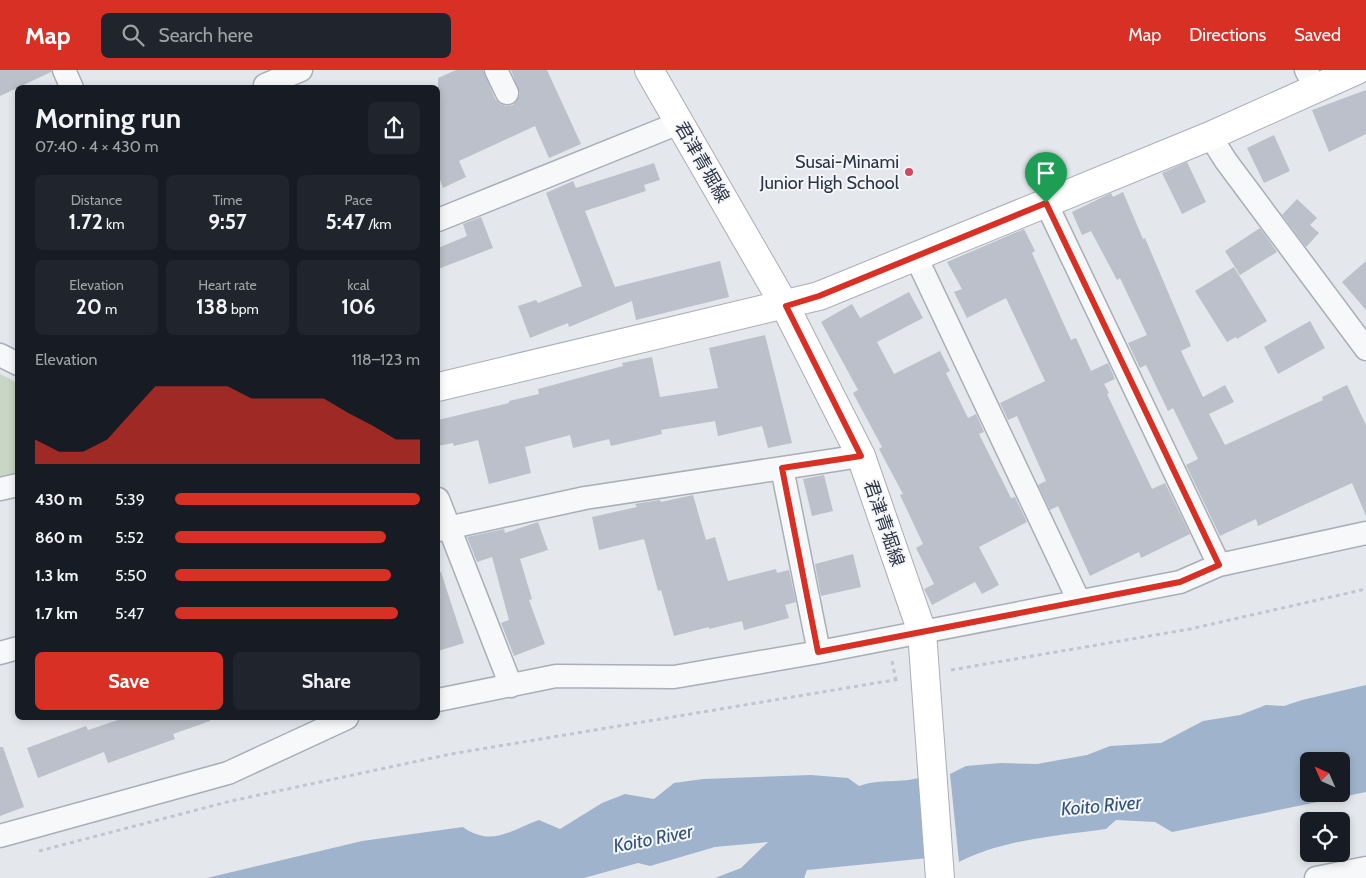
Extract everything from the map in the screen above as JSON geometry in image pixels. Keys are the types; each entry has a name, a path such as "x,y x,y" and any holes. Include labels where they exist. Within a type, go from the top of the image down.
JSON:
{"street":[{"path":"64,70 71,85"},
{"path":"263,81 301,70"},
{"path":"496,70 508,93"},
{"name":"君津青堀線","path":"648,70 786,306 861,456 922,632 940,878"},
{"path":"440,387 786,306 819,296 1210,136 1310,79 1357,70"},
{"path":"440,219 679,123"},
{"path":"1210,136 1226,161 1366,350"},
{"path":"1046,203 1219,565"},
{"path":"916,257 1079,601"},
{"path":"0,355 15,362"},
{"path":"443,528 585,498 861,456"},
{"path":"782,468 818,652"},
{"path":"0,489 15,486"},
{"path":"440,511 443,528 511,686"},
{"path":"440,700 556,676 674,677 818,652 1180,582 1219,565 1366,533"},
{"path":"0,653 15,649"},
{"path":"0,836 228,773 343,720"},
{"path":"1316,878 1343,876 1366,868"}],"path":[{"path":"38,852 231,801 452,754 896,680 925,677 1190,629 1366,589"},
{"path":"891,656 896,680"}],"green space":[{"path":"0,374 15,382 15,474 0,478"}],"water":[{"name":"Koito River","path":"1366,685 1366,792 1350,795 1350,752 1300,752 1300,802 1318,802 1172,832 1155,822 1116,820 1106,829 1012,843 976,854 959,862 950,774 966,766 1001,763 1037,764 1087,755 1110,746 1161,743 1203,721 1240,715 1266,705 1284,706"},
{"name":"Koito River","path":"811,775 848,778 859,786 875,782 922,777 928,858 807,870 804,878 715,878 741,868 768,842 715,847 650,866 638,863 584,878 207,878 362,841 463,827 482,836 500,835 539,820 560,829 602,803 625,794 654,799 674,783 703,779"}],"building":[{"path":"0,70 51,70 51,72 23,85 15,85 15,89 0,96"},
{"path":"456,70 483,70 495,99 500,104 506,106 513,105 520,94 511,70 547,70 581,144 549,158 535,126 459,161 466,177 443,188 440,180 440,85 438,85 438,78"},
{"path":"1366,90 1366,134 1329,152 1312,110"},
{"path":"1274,135 1290,171 1264,183 1247,148"},
{"path":"1187,162 1206,202 1182,214 1162,173"},
{"path":"654,163 660,180 644,185 646,191 585,211 615,287 720,261 729,297 636,320 632,301 569,327 568,323 530,338 518,306 536,300 538,303 582,286 546,193 573,181 576,188"},
{"path":"1123,192 1143,239 1145,238 1191,346 1181,351 1203,397 1225,385 1234,402 1209,414 1225,445 1323,400 1322,397 1347,385 1366,425 1366,516 1352,483 1258,526 1256,519 1220,536 1186,465 1198,459 1173,408 1168,411 1146,365 1140,368 1128,343 1147,335 1120,278 1117,280 1091,231 1082,235 1072,212 1111,193 1113,197"},
{"path":"1297,199 1317,218 1310,225 1319,233 1306,247 1282,215"},
{"path":"481,217 493,248 440,268 440,247 467,236 463,224"},
{"path":"1260,228 1277,252 1240,275 1225,251"},
{"path":"1024,229 1035,251 1032,253 1071,340 1076,338 1091,371 1108,363 1115,379 1104,384 1109,393 1107,394 1152,489 1165,483 1190,534 1141,558 1139,552 1090,576 1058,506 1050,510 1038,485 1046,481 1017,416 1008,420 1000,403 1045,381 1006,298 967,318 954,292 962,289 947,262"},
{"path":"1366,261 1366,310 1342,282"},
{"path":"1234,267 1267,321 1237,339 1236,337 1227,342 1195,291"},
{"path":"909,292 923,318 877,342 894,374 940,351 950,371 946,373 968,418 976,414 984,432 979,434 1011,498 1015,497 1027,522 979,547 999,585 982,594 975,582 932,605 924,589 934,584 916,548 923,544 900,495 903,494 879,449 882,447 853,393 858,390 821,322 852,304 860,318"},
{"path":"1310,321 1325,348 1278,374 1264,347"},
{"path":"765,335 792,443 768,448 762,426 718,436 715,421 661,430 662,434 611,446 609,439 573,448 570,435 525,447 531,473 489,484 478,440 454,446 453,443 440,446 440,420 539,394 538,389 623,366 622,363 652,357 660,397 718,388 709,348"},
{"path":"824,475 833,511 812,516 803,479"},
{"path":"693,495 706,540 715,537 728,581 776,569 777,573 789,570 796,602 785,605 789,618 744,630 742,621 674,636 661,590 658,591 644,539 599,550 592,517 637,507 635,504 660,500 661,502"},
{"path":"538,522 548,550 520,559 532,599 529,600 545,644 514,656 501,623 509,620 492,557 477,562 467,537 504,529 505,533"},
{"path":"853,554 861,587 821,596 815,564"},
{"path":"440,572 464,643 440,650"},
{"path":"118,720 210,720 173,734 175,739 108,763 104,752 38,778 27,748 86,726 88,730"},
{"path":"0,747 3,747 24,807 0,816"}],"place":[{"name":"Susai-Minami Junior High School","path":"909,172"}],"route":[{"path":"1046,203 1219,565 1180,582 818,652 782,468 861,456 786,306 819,296 1046,203"}]}
